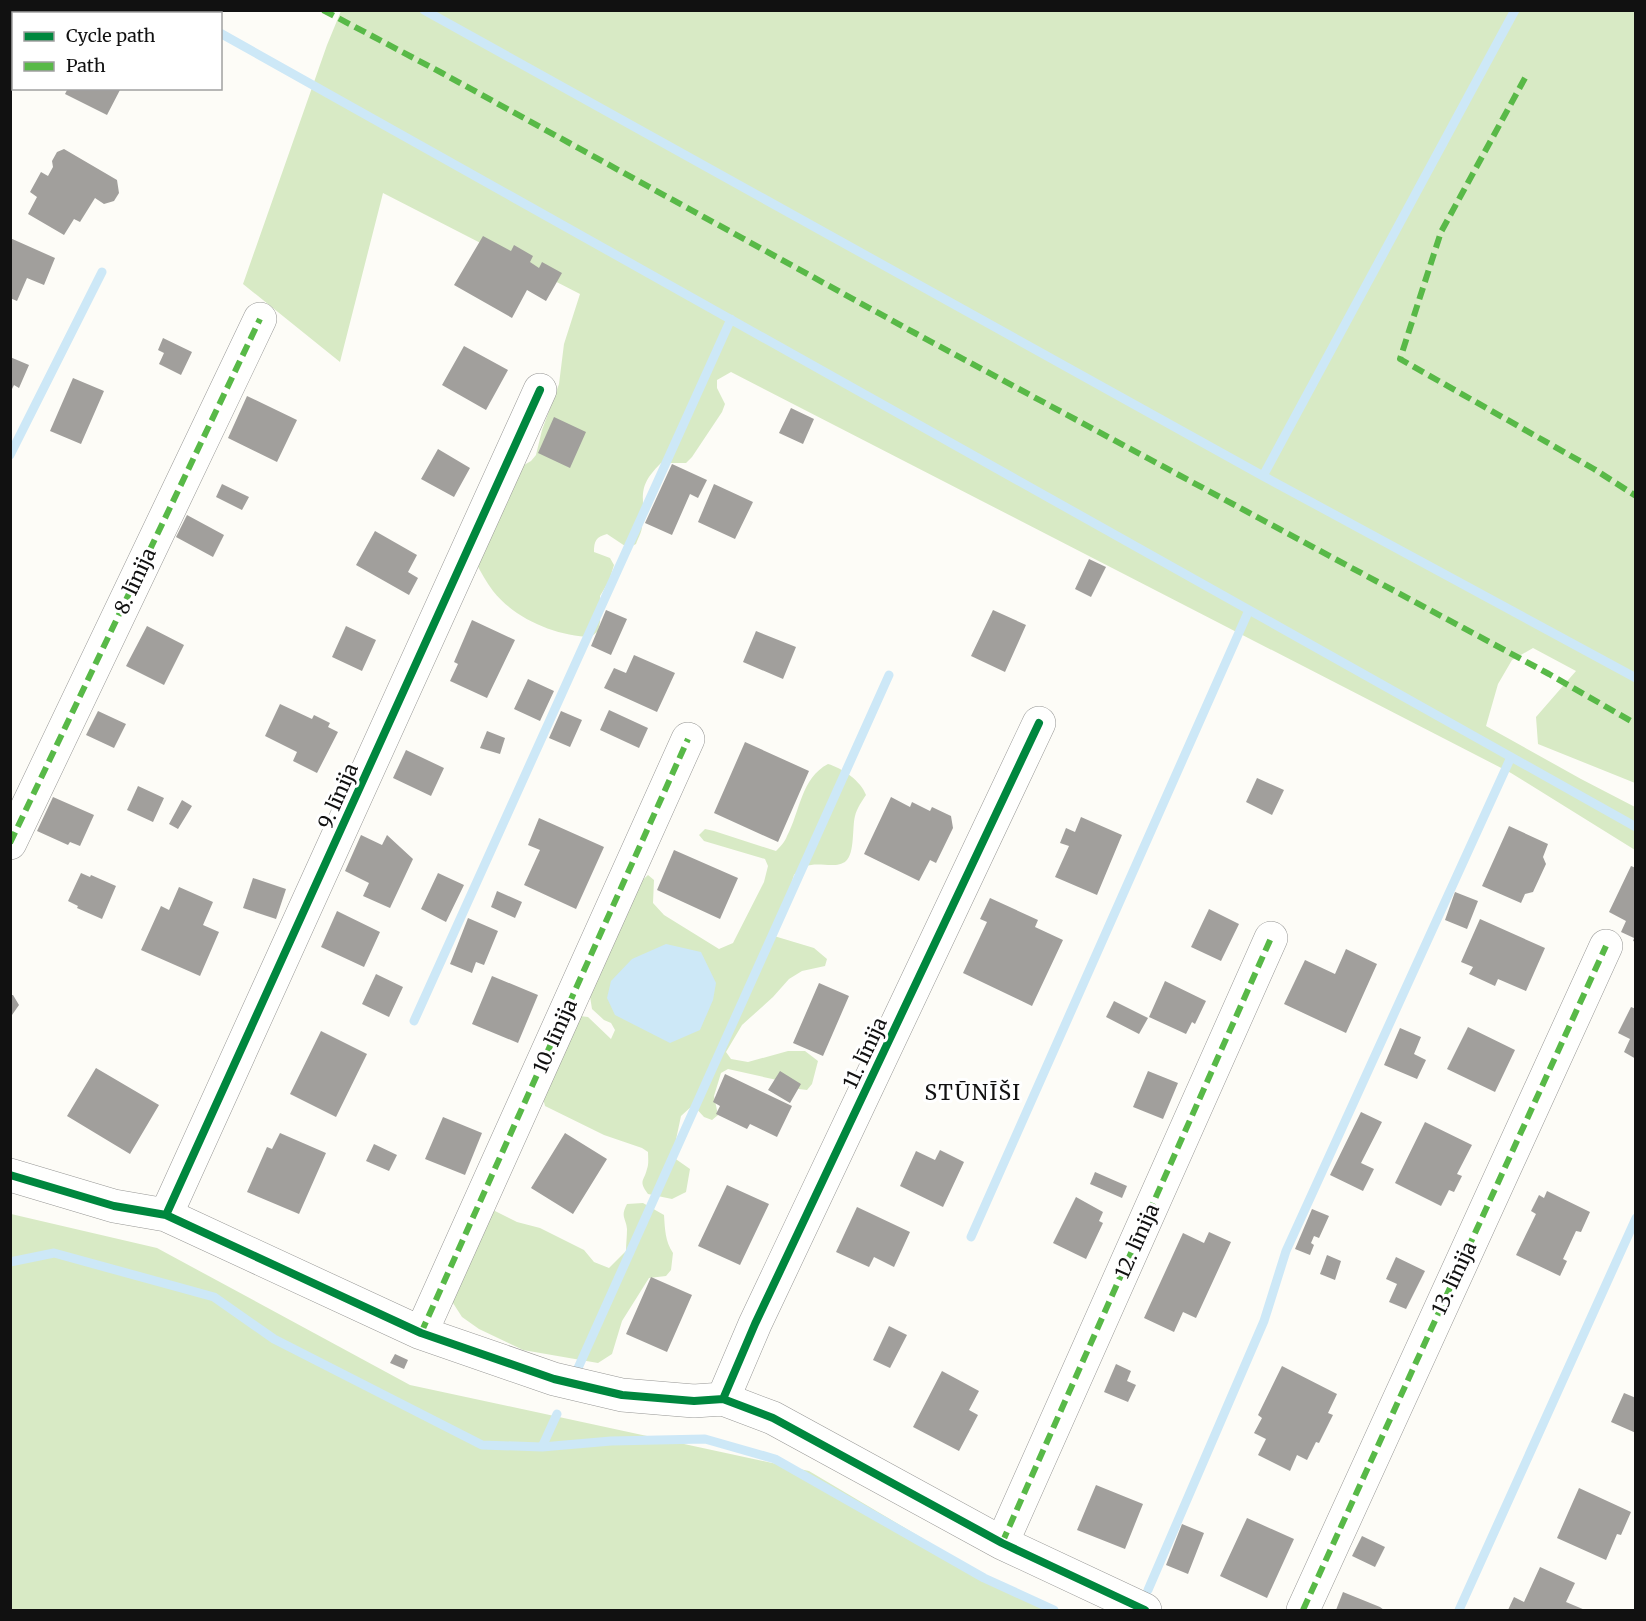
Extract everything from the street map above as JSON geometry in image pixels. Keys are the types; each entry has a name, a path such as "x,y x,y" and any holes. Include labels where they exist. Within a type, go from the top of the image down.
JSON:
{"street":[{"name":"8. līnija","path":"10,843 260,319"},
{"name":"9. līnija","path":"166,1215 540,390"},
{"name":"11. līnija","path":"723,1399 755,1324 1039,723"},
{"name":"10. līnija","path":"421,1333 688,739"},
{"name":"12. līnija","path":"1002,1543 1271,938"},
{"name":"13. līnija","path":"1303,1611 1606,946"},
{"path":"10,1175 114,1206 166,1215 421,1333 554,1379 622,1395 694,1401 723,1399 773,1418 1002,1543 1145,1611"}],"green space":[{"path":"341,11 1635,11 1635,783 1538,744 1536,717 1576,671 1533,648 1512,660 1498,684 1486,726 1635,807 1635,850 1511,773 731,372 717,380 717,388 725,404 692,457 686,463 661,463 648,479 643,492 642,528 636,544 628,548 607,534 595,542 594,552 610,558 614,565 609,581 600,596 598,631 591,637 578,636 550,629 524,618 493,591 476,563 516,465 524,465 536,455 542,430 559,384 564,344 580,294 383,193 340,362 243,284"},
{"path":"828,764 850,776 860,785 866,795 855,816 851,852 846,861 841,864 807,866 794,875 774,936 814,948 827,959 825,966 802,971 789,979 742,1025 726,1052 731,1059 748,1062 788,1051 805,1051 818,1061 812,1084 807,1090 777,1080 728,1069 721,1073 714,1096 718,1115 712,1120 704,1117 693,1105 681,1116 674,1149 670,1155 690,1169 686,1192 672,1199 648,1194 642,1183 648,1165 648,1152 604,1135 545,1106 543,1098 580,1016 588,1017 611,1039 615,1030 611,1023 592,1009 588,984 636,886 648,875 654,880 653,903 664,915 719,949 733,943 764,882 768,866 765,859 704,841 699,835 705,829 776,851 786,838 802,796 812,778"},
{"path":"643,1203 664,1215 667,1239 673,1253 671,1270 666,1276 649,1278 622,1321 612,1354 598,1363 523,1350 479,1329 462,1317 453,1303 452,1287 486,1213 495,1211 517,1222 540,1228 584,1250 594,1262 609,1268 626,1251 627,1229 624,1215 627,1204"},
{"path":"11,1214 157,1248 410,1385 809,1471 1023,1598 1051,1610 11,1610"}],"water":[{"path":"666,944 701,952 716,983 713,1000 700,1030 670,1043 615,1015 607,998 611,981 632,959"}],"building":[{"path":"67,90 120,90 107,115 65,94"},
{"path":"64,149 117,180 119,193 114,201 104,204 95,198 80,222 74,219 64,235 28,214 37,197 30,192 41,172 48,176 57,152"},
{"path":"483,236 511,251 514,245 533,256 530,262 539,268 542,262 562,273 546,301 527,290 512,318 454,285"},
{"path":"10,238 55,258 44,285 27,278 17,301 10,298"},
{"path":"163,338 192,352 181,375 159,364 164,353 158,350"},
{"path":"464,346 508,370 486,410 442,385"},
{"path":"10,357 29,365 19,388 14,385 10,393"},
{"path":"73,378 104,391 81,444 50,431"},
{"path":"247,396 297,420 277,462 228,438"},
{"path":"791,408 814,419 803,444 779,433"},
{"path":"554,417 586,432 570,468 538,453"},
{"path":"438,449 470,468 454,497 421,479"},
{"path":"672,464 707,480 698,498 690,494 672,535 645,523"},
{"path":"222,484 249,497 242,510 216,497"},
{"path":"714,484 753,502 735,539 698,522"},
{"path":"187,515 224,535 213,557 176,537"},
{"path":"375,531 417,555 408,572 418,578 409,595 356,565"},
{"path":"1089,559 1106,567 1091,597 1075,589"},
{"path":"606,610 627,619 611,655 591,646"},
{"path":"993,610 1026,625 1005,672 971,656"},
{"path":"472,620 515,640 487,698 450,681 458,664 454,662"},
{"path":"147,626 184,645 164,685 126,666"},
{"path":"346,626 376,640 362,671 332,657"},
{"path":"756,631 796,647 783,679 743,662"},
{"path":"634,655 675,673 657,712 604,688 614,668 626,673"},
{"path":"528,679 554,691 540,721 514,709"},
{"path":"280,704 312,719 314,715 330,723 328,727 338,732 317,773 293,761 297,752 265,736"},
{"path":"609,710 648,728 639,748 600,730"},
{"path":"98,711 126,724 114,748 86,735"},
{"path":"561,711 582,720 570,747 549,738"},
{"path":"487,731 505,738 500,754 480,748"},
{"path":"745,742 809,771 778,842 714,813"},
{"path":"406,750 444,768 431,796 393,778"},
{"path":"1257,778 1284,790 1272,815 1246,802"},
{"path":"138,786 164,798 153,822 127,810"},
{"path":"53,797 94,815 80,846 70,842 68,845 37,831"},
{"path":"891,797 910,807 912,802 930,811 932,807 951,816 953,828 936,863 930,860 919,881 864,854"},
{"path":"182,800 192,806 178,829 169,824"},
{"path":"1081,817 1122,835 1097,895 1055,877 1069,846 1060,843 1066,828 1075,832"},
{"path":"539,818 604,847 576,909 524,885 540,850 528,845"},
{"path":"1509,826 1548,844 1543,857 1546,864 1533,892 1525,894 1521,903 1482,886"},
{"path":"361,835 382,845 387,835 413,859 390,908 363,896 369,883 345,871"},
{"path":"674,850 738,878 720,919 657,890"},
{"path":"1631,866 1636,868 1636,942 1633,941 1634,938 1621,932 1626,921 1609,912"},
{"path":"81,873 116,886 102,919 77,908 78,906 68,901"},
{"path":"438,873 464,885 446,922 421,909"},
{"path":"253,878 286,889 276,919 243,908"},
{"path":"179,887 213,902 203,925 219,932 200,976 141,950 161,906 169,910"},
{"path":"497,891 522,902 515,918 491,907"},
{"path":"1455,892 1478,901 1467,929 1445,920"},
{"path":"990,898 1038,920 1035,927 1063,940 1032,1006 963,973 987,922 980,919"},
{"path":"1209,909 1239,924 1221,961 1191,947"},
{"path":"337,911 380,932 364,967 321,947"},
{"path":"468,918 498,931 484,965 476,962 472,973 450,964"},
{"path":"1480,919 1545,948 1526,991 1498,979 1495,986 1469,974 1473,967 1461,962"},
{"path":"1346,949 1377,964 1346,1033 1284,1004 1305,960 1335,974"},
{"path":"376,974 403,987 389,1017 362,1004"},
{"path":"492,976 538,995 518,1043 472,1024"},
{"path":"1165,981 1206,1001 1195,1024 1192,1022 1186,1034 1149,1017"},
{"path":"819,983 849,996 823,1056 793,1043"},
{"path":"10,995 13,995 19,1005 12,1015 10,1015"},
{"path":"1114,1001 1148,1018 1139,1034 1106,1017"},
{"path":"1631,1007 1636,1009 1636,1059 1624,1052 1630,1039 1618,1033"},
{"path":"1468,1027 1515,1050 1495,1092 1447,1069"},
{"path":"1400,1028 1421,1037 1414,1054 1426,1060 1417,1079 1384,1065"},
{"path":"321,1031 367,1054 336,1117 290,1094"},
{"path":"96,1068 159,1105 130,1154 67,1116"},
{"path":"780,1071 801,1084 790,1103 768,1090"},
{"path":"1148,1071 1178,1083 1163,1119 1133,1107"},
{"path":"725,1074 792,1106 777,1137 750,1124 747,1129 716,1114 720,1106 713,1102"},
{"path":"1361,1112 1382,1122 1361,1163 1374,1169 1363,1191 1330,1175"},
{"path":"443,1117 482,1133 465,1175 425,1159"},
{"path":"1425,1122 1472,1145 1457,1174 1462,1176 1454,1192 1449,1190 1441,1206 1395,1183"},
{"path":"280,1133 326,1153 299,1214 247,1192 267,1147 272,1149"},
{"path":"565,1133 607,1159 573,1214 531,1188"},
{"path":"374,1144 397,1155 389,1171 366,1161"},
{"path":"940,1150 964,1162 943,1207 900,1186 916,1151 935,1160"},
{"path":"1095,1172 1127,1186 1122,1198 1090,1184"},
{"path":"727,1185 769,1204 740,1265 698,1246"},
{"path":"1547,1191 1590,1212 1581,1232 1576,1231 1563,1259 1567,1261 1560,1276 1516,1255 1536,1214 1531,1211 1539,1195 1544,1198"},
{"path":"1076,1197 1103,1212 1099,1221 1103,1223 1086,1259 1053,1243"},
{"path":"857,1207 910,1232 894,1267 874,1257 869,1267 836,1252"},
{"path":"1312,1209 1329,1216 1319,1238 1314,1236 1311,1243 1314,1245 1310,1255 1295,1249"},
{"path":"1209,1232 1231,1242 1196,1318 1183,1312 1174,1332 1144,1318 1183,1233 1204,1243"},
{"path":"1327,1255 1341,1261 1335,1280 1320,1274"},
{"path":"1396,1257 1425,1271 1406,1309 1389,1302 1397,1284 1386,1279"},
{"path":"651,1277 692,1295 667,1352 626,1334"},
{"path":"889,1326 907,1335 890,1368 873,1360"},
{"path":"395,1354 408,1360 404,1369 390,1363"},
{"path":"1116,1364 1131,1371 1127,1381 1136,1385 1128,1402 1104,1392"},
{"path":"1282,1366 1337,1394 1328,1413 1333,1415 1319,1443 1316,1442 1307,1460 1297,1455 1290,1471 1258,1455 1266,1439 1254,1433 1262,1418 1258,1415"},
{"path":"942,1371 979,1391 969,1410 978,1415 959,1451 913,1427"},
{"path":"1624,1393 1636,1398 1636,1433 1611,1422"},
{"path":"1096,1485 1143,1504 1125,1549 1077,1530"},
{"path":"1579,1488 1631,1512 1621,1535 1617,1534 1606,1560 1557,1538"},
{"path":"1247,1518 1294,1539 1267,1598 1220,1576"},
{"path":"1182,1524 1204,1533 1188,1574 1166,1565"},
{"path":"1362,1536 1385,1547 1375,1567 1352,1556"},
{"path":"1540,1567 1575,1583 1566,1602 1585,1610 1508,1610 1514,1597 1524,1602"},
{"path":"1343,1592 1380,1607 1384,1610 1336,1610"}],"waterway":[{"path":"424,10 1263,476 1636,678"},
{"path":"1263,476 1515,10"},
{"path":"222,34 1636,827"},
{"path":"10,455 102,272"},
{"path":"414,1021 731,319"},
{"path":"971,1237 1249,610"},
{"path":"578,1368 889,675"},
{"path":"1148,1590 1264,1321 1286,1251 1511,757"},
{"path":"1459,1610 1636,1218"},
{"path":"10,1262 54,1253 214,1297 274,1339 482,1445 542,1447 611,1441 705,1439 775,1459 984,1578 1054,1610"},
{"path":"542,1447 557,1414"}],"marked path":[{"path":"323,10 913,332 1549,674 1636,724"},
{"path":"1525,78 1441,232 1400,359 1594,469 1636,496"},
{"path":"10,843 260,319"},
{"path":"421,1333 688,739"},
{"path":"1002,1543 1271,938"},
{"path":"1303,1610 1606,946"}],"cycle path":[{"path":"166,1215 540,390"},
{"path":"723,1399 755,1324 1039,723"},
{"path":"10,1175 114,1206 166,1215 421,1333 554,1379 622,1395 694,1401 723,1399 773,1418 1002,1543 1145,1610"}],"district":[{"name":"STŪNĪŠI","path":"973,1093"}]}
